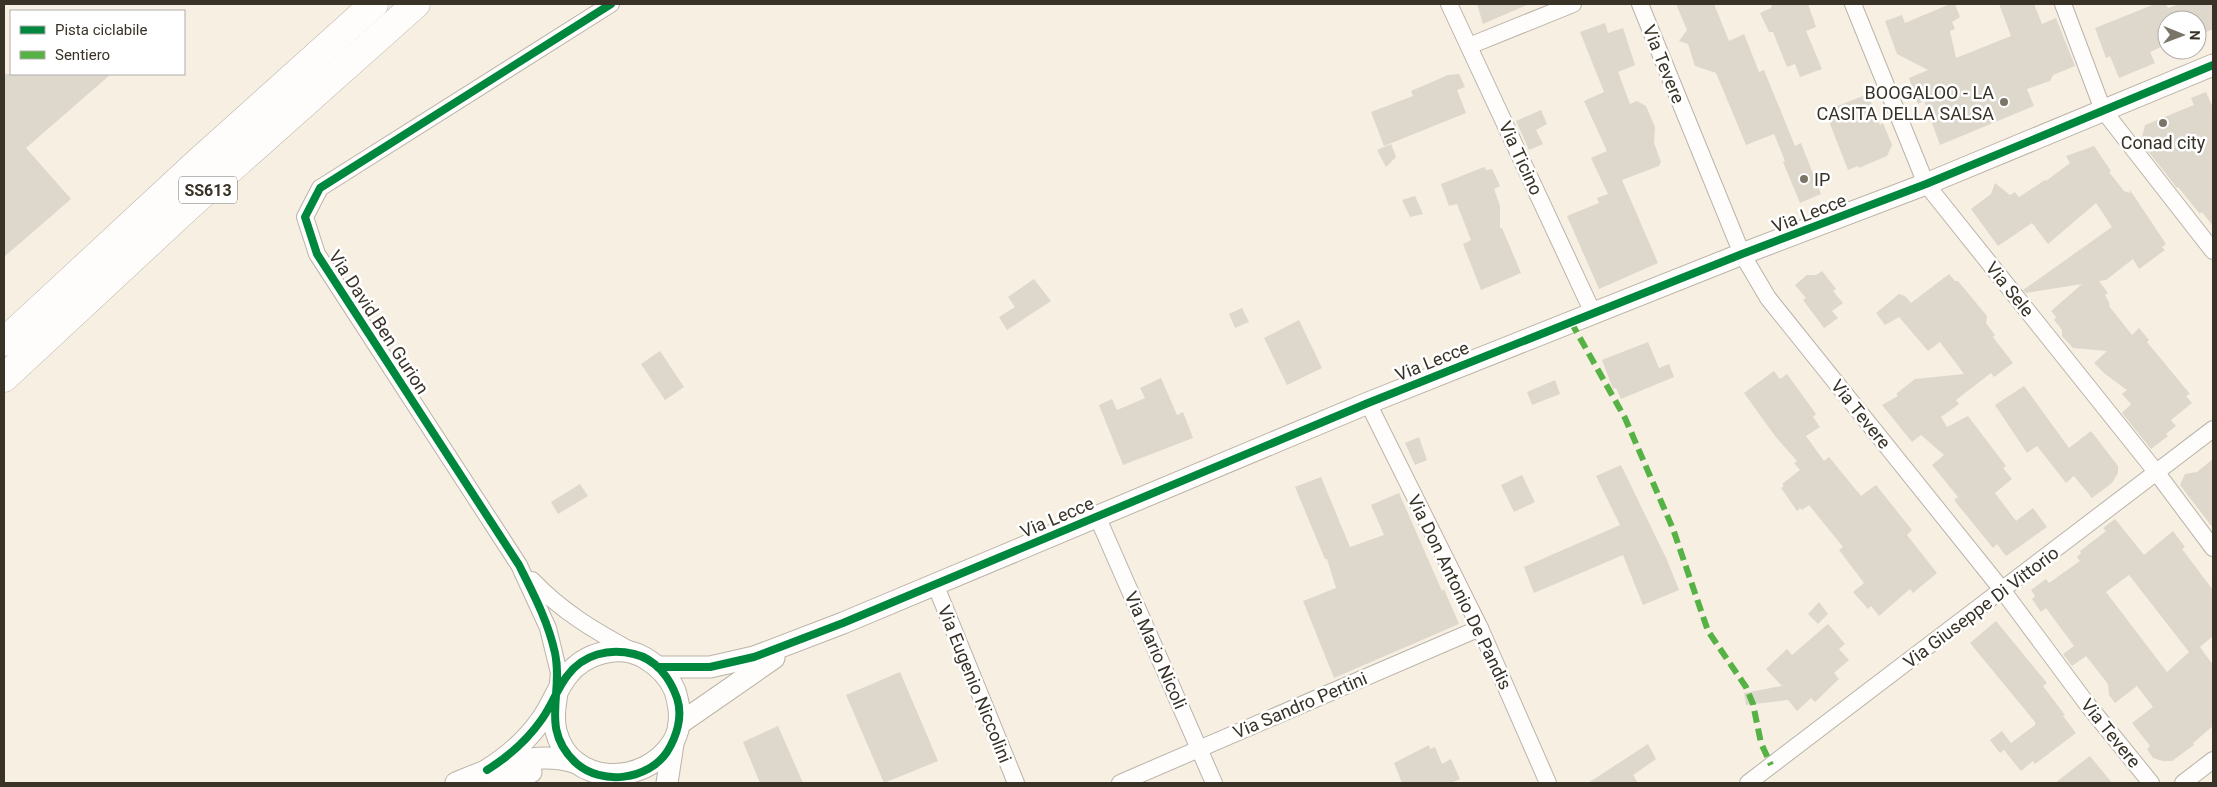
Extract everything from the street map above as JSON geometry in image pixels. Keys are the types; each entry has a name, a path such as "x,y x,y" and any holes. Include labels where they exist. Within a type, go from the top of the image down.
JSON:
{"highway":[{"name":"SS613","path":"4,342 197,163 374,4"},
{"name":"SS613","path":"4,378 188,208 416,4"}],"street":[{"name":"Via David Ben Gurion","path":"557,693 558,673 548,628 519,565 317,254 305,217 320,188 611,4"},
{"name":"Via Ticino","path":"1449,4 1593,313"},
{"path":"1469,46 1573,4"},
{"name":"Via Tevere","path":"1640,4 1742,254 1768,298 2002,591 2087,704 2151,783"},
{"name":"Via Sele","path":"1853,4 1926,184 2157,473 2213,548"},
{"path":"2064,4 2103,110 2213,251"},
{"name":"Via Lecce","path":"658,666 684,668 732,663 754,657 843,623 1368,403 1742,254 1926,184 2213,65"},
{"name":"Via Don Antonio De Pandis","path":"1368,403 1480,628 1548,783"},
{"name":"Via Giuseppe Di Vittorio","path":"1748,783 2213,430"},
{"name":"Via Mario Nicoli","path":"1097,516 1214,783"},
{"name":"Via David Ben Gurion","path":"519,565 561,608 603,635 640,655"},
{"name":"Via Eugenio Niccolini","path":"935,584 1016,783"},
{"name":"Via Lecce","path":"676,732 754,670 784,652 843,623"},
{"name":"Via Sandro Pertini","path":"1120,783 1480,628"},
{"path":"493,777 506,759 542,719 567,675 582,661 600,653 620,651 640,655 658,666 672,683 679,703 667,783"},
{"path":"557,693 554,712 556,732 564,749 592,773"},
{"path":"456,783 493,777 534,758 552,758 592,773 615,778 633,775 650,768 664,756 676,732"},
{"path":"2183,783 2213,760"}],"building":[{"path":"1477,4 1529,4 1483,24"},
{"path":"1676,4 1714,4 1729,41 1744,34 1759,72 1764,70 1795,146 1801,143 1821,194 1800,203 1774,134 1746,145 1716,73 1695,66 1688,44 1679,41 1687,30"},
{"path":"1772,4 1808,4 1816,27 1806,31 1822,69 1800,77 1795,64 1787,67 1773,32 1769,32 1760,13 1771,8"},
{"path":"1950,4 1955,4 1960,17 1952,22 1955,29 1950,31 1956,58 2011,36 1999,4 2034,4 2042,24 2056,18 2075,66 2053,75 2050,81 2027,89 2034,106 1940,145 1924,101 1918,104 1909,78 1928,70 1897,54 1885,21 1902,15 1905,23"},
{"path":"2155,4 2166,4 2168,8 2180,4 2213,4 2213,29 2207,32 2207,10 2157,10 2157,49 2150,52 2155,63 2119,78 2110,56 2106,58 2095,28"},
{"path":"1605,23 1608,33 1623,28 1635,65 1618,72 1630,104 1637,101 1646,106 1655,127 1654,143 1661,162 1659,166 1622,180 1658,263 1599,289 1567,216 1599,203 1597,198 1608,194 1591,158 1607,151 1584,101 1604,92 1580,32"},
{"path":"4,74 110,75 26,148 71,199 4,257"},
{"path":"1459,74 1465,87 1457,90 1466,113 1384,146 1371,112 1413,96 1411,91 1448,75"},
{"path":"2206,92 2213,108 2213,226 2202,212 2200,214 2177,188 2141,142 2145,125 2194,105 2191,98"},
{"path":"1868,94 1880,125 1883,123 1892,145 1887,156 1859,168 1858,166 1848,170 1825,111"},
{"path":"1541,110 1547,124 1536,130 1543,144 1529,150 1516,121"},
{"path":"1391,144 1396,157 1386,167 1377,150"},
{"path":"2094,146 2111,171 2109,172 2124,191 2130,193 2130,190 2166,244 2162,247 2165,250 2139,269 2133,259 2106,280 2099,281 2108,293 2105,295 2110,304 2109,306 2132,335 2139,328 2149,340 2147,342 2190,394 2186,396 2192,403 2171,420 2176,426 2166,434 2168,436 2151,449 2122,413 2131,404 2122,394 2127,390 2105,374 2094,363 2107,351 2073,348 2062,336 2062,330 2054,320 2056,317 2051,311 2082,284 2026,293 2023,290 2112,227 2096,203 2048,244 2035,227 2036,225 2034,226 2032,223 1998,246 1971,209 1991,194 1995,183 2010,195 2015,192 2019,197 2046,181 2070,163 2066,156"},
{"path":"1484,167 1486,170 1492,169 1500,186 1494,189 1500,206 1500,228 1502,228 1521,273 1481,290 1463,244 1471,240 1457,204 1449,206 1441,184"},
{"path":"1415,196 1423,214 1410,217 1402,200"},
{"path":"1822,271 1836,289 1833,291 1843,303 1832,311 1838,318 1824,328 1803,300 1806,298 1795,285 1807,275 1816,275"},
{"path":"1949,274 1955,281 1958,281 1987,316 1986,323 1995,335 1993,337 2013,363 1994,377 1991,373 1956,400 1959,404 1941,417 1947,427 1968,416 2006,466 2003,468 2012,479 1995,493 2016,521 2033,508 2047,527 2006,556 1997,544 1993,548 1954,500 1958,497 1932,465 1944,455 1921,435 1912,442 1882,405 1898,396 1896,394 1915,379 1964,374 1940,342 1928,351 1899,317 1885,325 1876,313 1899,294 1905,296 1911,303"},
{"path":"1034,279 1051,301 1007,330 999,317 1015,307 1008,297"},
{"path":"1242,308 1249,322 1235,328 1229,314"},
{"path":"1299,320 1322,368 1287,385 1264,338"},
{"path":"1648,342 1659,368 1669,364 1674,377 1621,399 1616,388 1613,389 1602,360"},
{"path":"660,351 684,387 665,400 641,364"},
{"path":"1774,371 1780,379 1787,374 1816,414 1813,417 1820,427 1806,436 1824,461 1829,457 1861,496 1876,485 1912,530 1907,535 1937,573 1913,593 1910,589 1879,616 1871,606 1868,609 1853,592 1864,583 1839,550 1843,547 1809,505 1797,511 1781,488 1784,486 1782,484 1800,470 1794,463 1797,461 1775,436 1744,393"},
{"path":"1161,378 1177,415 1183,412 1193,438 1123,465 1099,405 1112,399 1117,410 1145,398 1140,388"},
{"path":"1555,380 1560,394 1532,405 1527,392"},
{"path":"2024,386 2069,448 2091,431 2118,466 2118,473 2112,483 2092,498 2074,476 2066,483 2037,446 2027,453 1995,405"},
{"path":"1419,437 1427,460 1415,465 1405,443"},
{"path":"2213,459 2213,528 2180,485 2185,474 2197,472"},
{"path":"1621,465 1667,560 1679,590 1643,605 1623,555 1534,593 1524,567 1620,525 1596,476"},
{"path":"1522,475 1535,502 1514,512 1501,485"},
{"path":"1321,477 1350,547 1384,535 1371,505 1399,493 1442,591 1444,589 1459,624 1334,678 1303,601 1336,588 1327,559 1325,559 1295,487"},
{"path":"580,484 588,496 558,514 551,502"},
{"path":"2115,519 2144,555 2173,531 2185,547 2182,549 2213,590 2213,636 2200,647 2213,665 2213,726 2193,743 2194,745 2172,761 2153,758 2147,749 2150,746 2132,723 2153,707 2137,686 2115,703 2109,695 2108,684 2086,656 2072,666 2063,654 2074,646 2046,608 2041,612 2032,599 2035,596 2031,590 2046,579 2049,583 2080,561 2077,557 2081,553 2080,551 2106,531 2103,528","holes":["2129,575 2189,652 2167,672 2106,592"]},
{"path":"1819,602 1828,614 1818,624 1808,614"},
{"path":"1996,621 2047,683 2043,686 2076,733 2035,764 2033,761 2021,771 2004,750 2000,753 1990,740 2002,731 2011,743 2035,725 2035,722 1970,643"},
{"path":"1828,624 1845,644 1839,649 1849,660 1834,673 1839,679 1815,702 1811,698 1797,711 1788,700 1746,705 1744,693 1782,686 1766,669 1787,649 1792,655"},
{"path":"900,672 938,761 884,783 846,695"},
{"path":"778,726 803,783 760,783 743,742"},
{"path":"1648,744 1656,759 1633,775 1638,783 1588,783"},
{"path":"1429,745 1430,749 1435,747 1442,764 1451,759 1460,779 1451,783 1402,783 1394,763"},
{"path":"2090,756 2112,783 2055,783 2078,765"}],"marked path":[{"path":"1571,322 1625,418 1673,529 1708,631 1746,687 1753,704 1761,743 1771,765"}],"cycle path":[{"path":"487,770 510,753 530,734 546,714 552,703 554,697 557,692 560,686 573,668 597,654 625,652 649,660 661,670 677,698 679,719 674,739 667,752 648,769 624,777 599,775 576,763 565,750 558,737 555,724 555,711 556,697 557,683 555,653 544,618 530,586 519,565 317,254 305,217 320,188 611,4"},
{"path":"658,667 710,667 754,657 843,623 1368,403 1742,254 1926,184 2213,65"}],"place":[{"name":"BOOGALOO - LA CASITA DELLA SALSA","path":"2004,102"},
{"name":"Conad city","path":"2163,123"},
{"name":"IP","path":"1804,179"}]}
